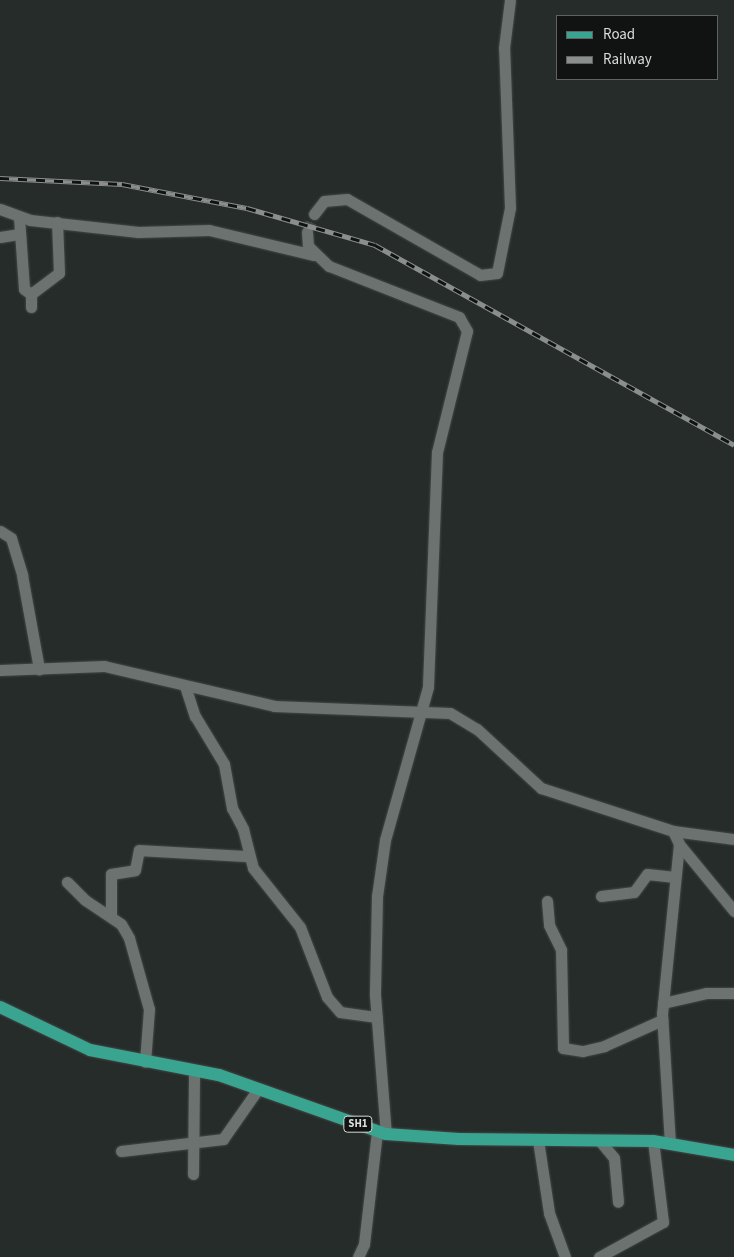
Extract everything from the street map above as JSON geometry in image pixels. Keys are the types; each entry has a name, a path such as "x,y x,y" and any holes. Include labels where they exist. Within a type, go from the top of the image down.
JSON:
{"main road":[{"name":"SH1","path":"0,1007 90,1050 194,1070 258,1089 382,1132 538,1140 653,1140 734,1155"}],"street":[{"path":"314,214 324,200 347,199 480,275 497,273 510,208 504,57 510,0"},
{"path":"0,209 19,217 152,233 209,230 314,255 348,275 459,317 466,326 437,452 424,709 383,848 377,904 377,1017 382,1132 364,1244 358,1257"},
{"path":"19,217 24,289 31,294"},
{"path":"31,294 59,273 57,222"},
{"path":"307,232 314,255"},
{"path":"0,237 20,234"},
{"path":"31,294 31,307"},
{"path":"0,531 11,538 22,575 40,669"},
{"path":"0,670 114,666 185,686 290,708 424,709 450,713 471,725 541,788 673,831 734,839"},
{"path":"185,686 195,716 224,764 248,856 300,926 331,1003 346,1014 377,1017"},
{"path":"673,831 679,844 734,911"},
{"path":"670,1142 662,1020 679,844"},
{"path":"111,916 112,874 135,870 139,850 248,856"},
{"path":"601,896 634,892 646,874 675,877"},
{"path":"67,882 85,900 111,916 129,938 147,999 145,1062"},
{"path":"547,901 549,925 561,950 563,1048 583,1051 604,1046 662,1020"},
{"path":"663,1003 706,993 734,993"},
{"path":"193,1174 194,1070"},
{"path":"121,1151 223,1139 258,1089"},
{"path":"538,1140 549,1213 565,1257"},
{"path":"599,1140 614,1158 618,1202"},
{"path":"599,1257 664,1222 653,1140"}],"tunnel":[{"path":"307,232 314,214"}],"railway":[{"path":"0,178 122,184 247,208 375,245 734,445"}]}
